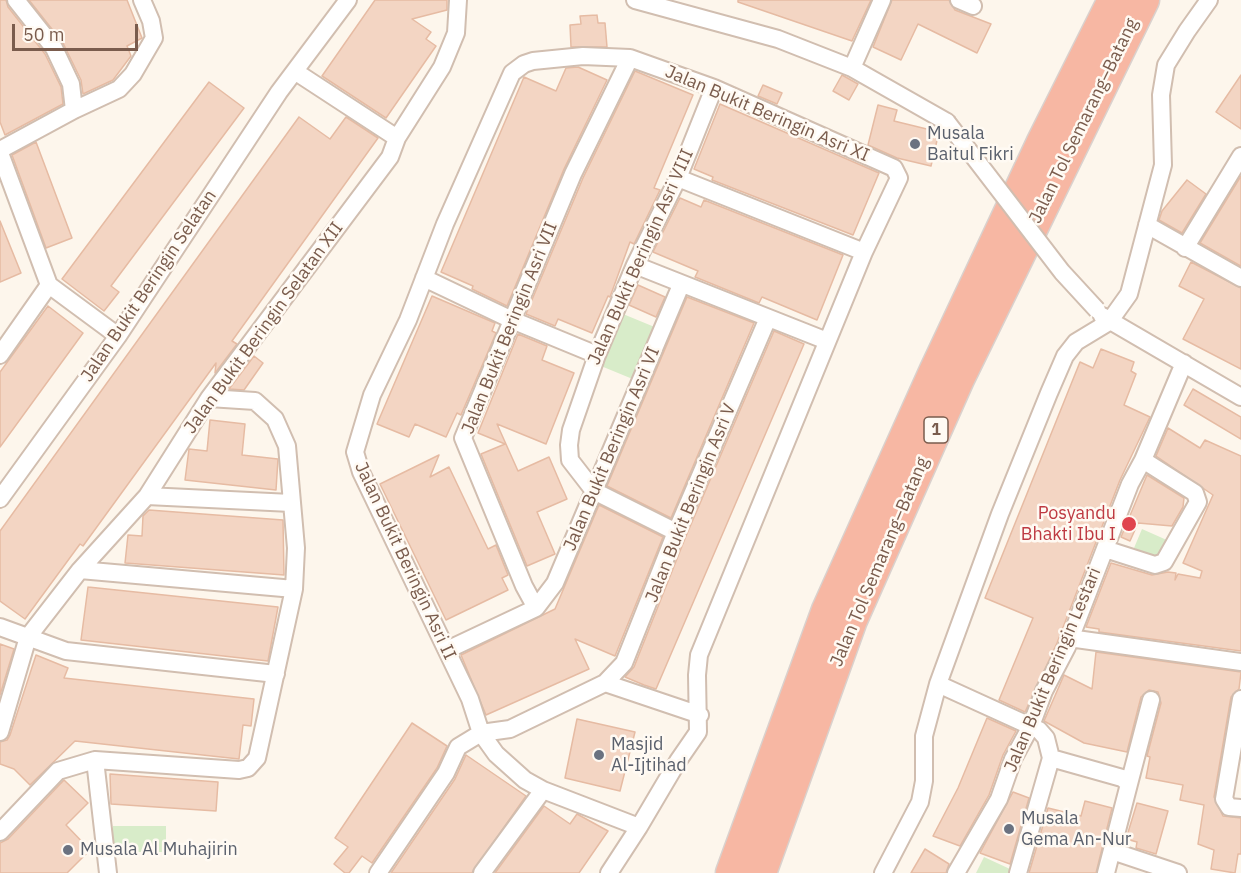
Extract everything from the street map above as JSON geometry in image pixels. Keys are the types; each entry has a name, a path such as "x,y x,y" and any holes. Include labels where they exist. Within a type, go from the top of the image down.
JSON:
{"highway":[{"name":"Jalan Tol Semarang–Batang","path":"731,873 827,610 938,362 1041,144 1113,0"},
{"name":"Jalan Tol Semarang–Batang","path":"761,873 852,620 959,379 1144,0"}],"street":[{"path":"16,0 54,48 71,84 74,110"},
{"path":"118,336 49,285 0,152 74,110 119,89 144,58 154,38 151,21 142,0"},
{"name":"Jalan Bukit Beringin Selatan","path":"0,499 118,336 279,92 348,0"},
{"name":"Jalan Bukit Beringin Selatan XII","path":"28,637 80,570 147,496 209,398 390,157 397,138 442,67 456,33 458,0"},
{"path":"635,0 778,39 852,68 947,122 1062,272 1097,310 1110,322 1241,397"},
{"path":"852,68 882,0"},
{"path":"883,873 920,802 924,781 924,736 938,684 1003,507 1065,356 1076,342 1110,322 1129,294 1163,165 1161,95 1166,65 1209,0"},
{"name":"Jalan Bukit Beringin Asri XI","path":"533,62 583,56 630,58 714,88 894,168 898,178 864,252"},
{"name":"Jalan Bukit Beringin Asri VII","path":"536,608 524,586 463,438 573,174 630,58"},
{"name":"Jalan Bukit Beringin Asri II","path":"533,62 517,68 505,87 408,320 372,395 355,452 360,472 470,699 481,733 504,763 525,780 543,790 639,827"},
{"path":"296,72 397,138"},
{"name":"Jalan Bukit Beringin Asri VIII","path":"594,491 570,460 571,430 597,355 634,265 678,178 714,88"},
{"path":"1185,248 1241,156"},
{"path":"609,873 698,732 699,655 864,252 678,178"},
{"path":"1147,225 1241,278"},
{"path":"634,265 827,341"},
{"path":"424,278 512,320 597,355"},
{"path":"0,355 49,285"},
{"name":"Jalan Bukit Beringin Asri VI","path":"536,608 555,583 681,285"},
{"name":"Jalan Bukit Beringin Asri V","path":"481,733 510,729 605,683 624,663 676,532 768,318"},
{"name":"Jalan Bukit Beringin Lestari","path":"956,873 999,799 1013,759 1031,726 1069,638 1130,484 1143,460 1184,363"},
{"path":"0,832 58,771 95,760 239,770 248,768 257,758 294,589 296,548 286,446 275,419 255,401 209,398"},
{"path":"1105,549 1161,564 1182,534 1198,502 1195,493 1143,460"},
{"path":"594,491 676,532"},
{"path":"147,496 291,503"},
{"path":"80,570 294,589"},
{"path":"447,650 536,608"},
{"path":"0,627 66,651 276,674"},
{"path":"0,732 28,637"},
{"path":"1069,638 1241,662"},
{"path":"605,683 700,715"},
{"path":"938,684 1043,733 1051,758 1018,873"},
{"path":"1241,699 1224,799 1229,807 1241,808"},
{"path":"1106,873 1151,700"},
{"path":"378,873 446,773 458,747 481,733"},
{"path":"1051,758 1122,778 1129,784"},
{"path":"95,760 108,873"},
{"path":"482,873 543,790"},
{"path":"1112,851 1178,873"}],"green space":[{"path":"623,314 657,328 635,380 601,366"},
{"path":"1142,529 1169,541 1160,561 1134,548"},
{"path":"113,826 166,826 166,852 113,852"},
{"path":"984,857 1010,869 1008,873 976,873"}],"building":[{"path":"0,0 6,0 8,7 45,54 61,87 63,104 5,135 0,122"},
{"path":"29,0 127,0 142,38 127,46 131,56 113,80 83,94 81,80 63,43"},
{"path":"375,0 447,0 447,10 412,19 431,32 426,39 436,46 386,118 322,76"},
{"path":"738,0 871,0 852,41 738,2"},
{"path":"892,0 949,0 955,10 991,24 977,53 918,24 901,60 873,47"},
{"path":"597,15 598,23 605,23 607,47 571,47 570,25 581,24 580,16"},
{"path":"578,67 607,80 564,169 507,306 472,289 473,286 441,272 524,77 556,91 566,68"},
{"path":"635,71 693,95 654,188 660,190 634,244 630,242 610,297 608,296 592,333 558,319 555,326 526,314 583,178"},
{"path":"842,75 858,84 849,100 833,91"},
{"path":"1241,75 1241,129 1216,112"},
{"path":"209,82 244,108 111,286 119,292 104,311 62,279"},
{"path":"763,85 782,93 777,104 758,96"},
{"path":"720,104 879,173 853,235 712,180 713,177 694,169"},
{"path":"878,105 897,110 894,121 939,132 931,166 897,158 868,145"},
{"path":"299,117 330,139 346,117 378,138 232,341 237,344 215,373 216,363 83,546 80,544 25,619 0,601 0,531"},
{"path":"36,142 72,238 46,248 12,155"},
{"path":"1241,176 1241,266 1200,243"},
{"path":"1187,180 1206,194 1182,233 1159,220 1162,211"},
{"path":"680,198 701,207 704,200 843,255 817,320 762,297 759,303 695,277 698,271 653,252"},
{"path":"0,221 21,273 0,282"},
{"path":"1191,262 1241,288 1241,369 1183,339 1204,299 1179,286"},
{"path":"638,285 665,297 656,317 629,305"},
{"path":"432,296 495,323 492,331 496,333 461,415 457,413 446,437 415,424 409,437 377,424"},
{"path":"687,297 754,323 671,518 607,486"},
{"path":"48,306 83,333 0,447 0,372"},
{"path":"774,331 804,344 656,689 644,685 625,677 634,667 686,536"},
{"path":"518,334 547,346 542,360 574,373 546,444 497,424 518,471 549,457 567,499 537,512 555,554 527,566 481,454 505,444 478,433"},
{"path":"1101,349 1134,362 1131,371 1136,374 1124,405 1150,417 1120,480 1057,643 1025,712 999,700 1033,618 985,598 1080,362 1093,368"},
{"path":"254,356 263,363 244,390 229,389"},
{"path":"1193,389 1241,417 1241,439 1184,405"},
{"path":"210,420 245,424 242,455 278,459 276,490 185,480 189,449 207,451"},
{"path":"1168,428 1200,448 1205,440 1241,456 1241,651 1099,632 1099,629 1086,627 1111,563 1152,575 1176,573 1175,580 1178,574 1200,578 1202,571 1183,563 1213,495 1156,456"},
{"path":"439,455 430,477 449,467 488,549 496,545 508,575 502,578 508,590 446,620 380,484"},
{"path":"1147,475 1184,498 1183,507 1172,526 1138,523 1130,541 1121,537"},
{"path":"599,505 663,537 615,656 575,639 589,669 486,715 461,655 555,609"},
{"path":"149,510 283,520 284,575 125,563 128,535 142,536 143,516"},
{"path":"88,587 278,607 268,661 81,640"},
{"path":"0,644 14,649 0,695"},
{"path":"1096,652 1241,672 1239,689 1231,697 1214,797 1223,816 1241,818 1241,854 1238,854 1235,873 1211,869 1214,850 1198,844 1204,805 1180,800 1183,785 1146,778 1150,757 1147,756 1161,703 1158,692 1149,690 1141,697 1127,752 1084,743 1044,721 1064,675 1092,689"},
{"path":"36,655 68,668 64,678 254,699 251,726 243,725 239,759 75,741 30,785 14,769 0,764 0,742 7,740 10,735"},
{"path":"987,718 1016,731 1003,755 989,795 960,846 933,836 958,788"},
{"name":"Masjid Al-Ijtihad","path":"577,719 635,732 620,791 565,778"},
{"path":"412,723 447,746 437,768 372,863 362,856 349,873 345,873 334,864 348,847 335,838"},
{"path":"466,755 526,796 472,873 391,873 455,779"},
{"path":"110,774 218,782 216,811 111,804"},
{"path":"64,780 88,803 66,825 90,850 67,873 0,873 0,843 8,839"},
{"name":"Musala Gema An-Nur","path":"1013,792 1029,798 1010,864 980,853"},
{"path":"1085,801 1112,808 1096,873 1029,873 1048,808 1081,816"},
{"path":"1137,803 1168,811 1156,854 1136,848 1137,842 1126,839"},
{"path":"544,806 570,824 577,814 608,831 579,873 495,873"},
{"path":"925,849 949,864 946,873 911,873"}],"place":[{"name":"Musala Baitul Fikri","path":"915,144"},
{"name":"Posyandu Bhakti Ibu I","path":"1129,524"},
{"name":"Masjid Al-Ijtihad","path":"599,755"},
{"name":"Musala Gema An-Nur","path":"1009,829"},
{"name":"Musala Al Muhajirin","path":"68,850"}]}
